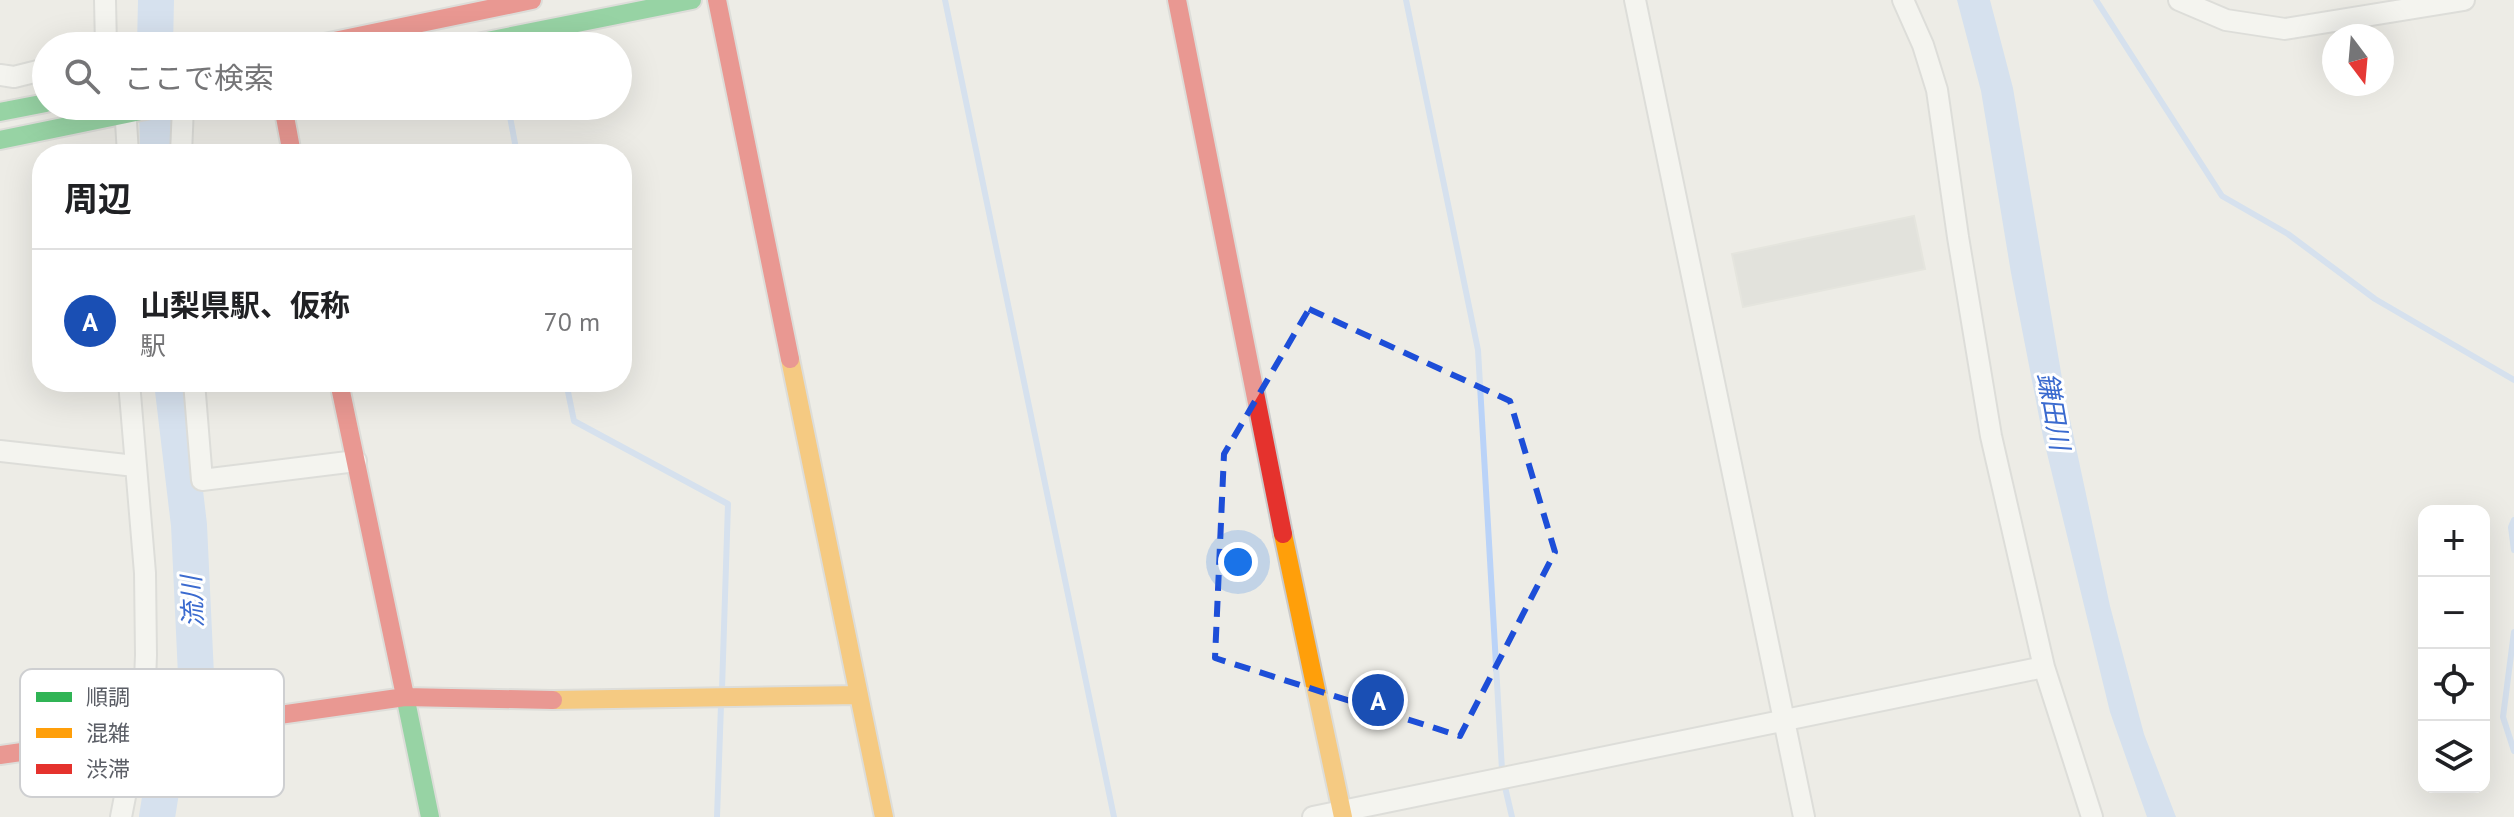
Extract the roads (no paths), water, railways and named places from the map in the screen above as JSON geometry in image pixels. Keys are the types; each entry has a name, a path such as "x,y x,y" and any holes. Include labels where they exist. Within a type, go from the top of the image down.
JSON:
{"street":[{"path":"105,0 106,32"},
{"path":"378,32 532,0"},
{"path":"532,32 692,0"},
{"path":"717,0 884,817"},
{"path":"1177,0 1252,386 1342,814"},
{"path":"1635,0 1804,817"},
{"path":"1903,0 1923,45 1937,90 1991,436 2044,667 2092,817"},
{"path":"2179,0 2226,20 2285,29 2464,0"},
{"path":"0,75 14,77 32,72"},
{"path":"0,112 32,106"},
{"path":"0,140 89,120"},
{"path":"128,144 129,120"},
{"path":"181,144 182,120"},
{"path":"286,120 290,144"},
{"path":"130,392 145,573 145,669"},
{"path":"195,392 202,480 356,461"},
{"path":"341,392 430,817"},
{"path":"0,451 135,466"},
{"path":"1313,817 1342,814 2044,667"},
{"path":"284,714 405,697 581,700 859,695"},
{"path":"0,755 20,752"},
{"path":"121,817 126,797"}],"water":[{"name":"鎌田川","path":"1957,0 1990,0 2013,88 2065,396 2110,606 2144,734 2176,817 2147,817 2110,712 2043,437 2011,273 1981,91"}],"waterway":[{"name":"流川","path":"155,32 156,0"},
{"path":"945,0 1114,817"},
{"path":"1406,0 1478,350 1502,770"},
{"path":"2096,0 2222,196 2288,234 2375,299 2514,380"},
{"name":"流川","path":"157,120 158,144"},
{"path":"511,120 515,144"},
{"name":"流川","path":"173,392 189,525 196,669"},
{"path":"568,392 574,421 728,504 722,689"},
{"path":"2514,520 2511,527 2514,550"},
{"path":"2514,632 2503,717 2514,751"},
{"path":"717,817 721,705"},
{"path":"1505,787 1512,817"},
{"name":"流川","path":"157,817 160,797"}],"place":[{"name":"山梨県駅、仮称","path":"1378,700"}]}
